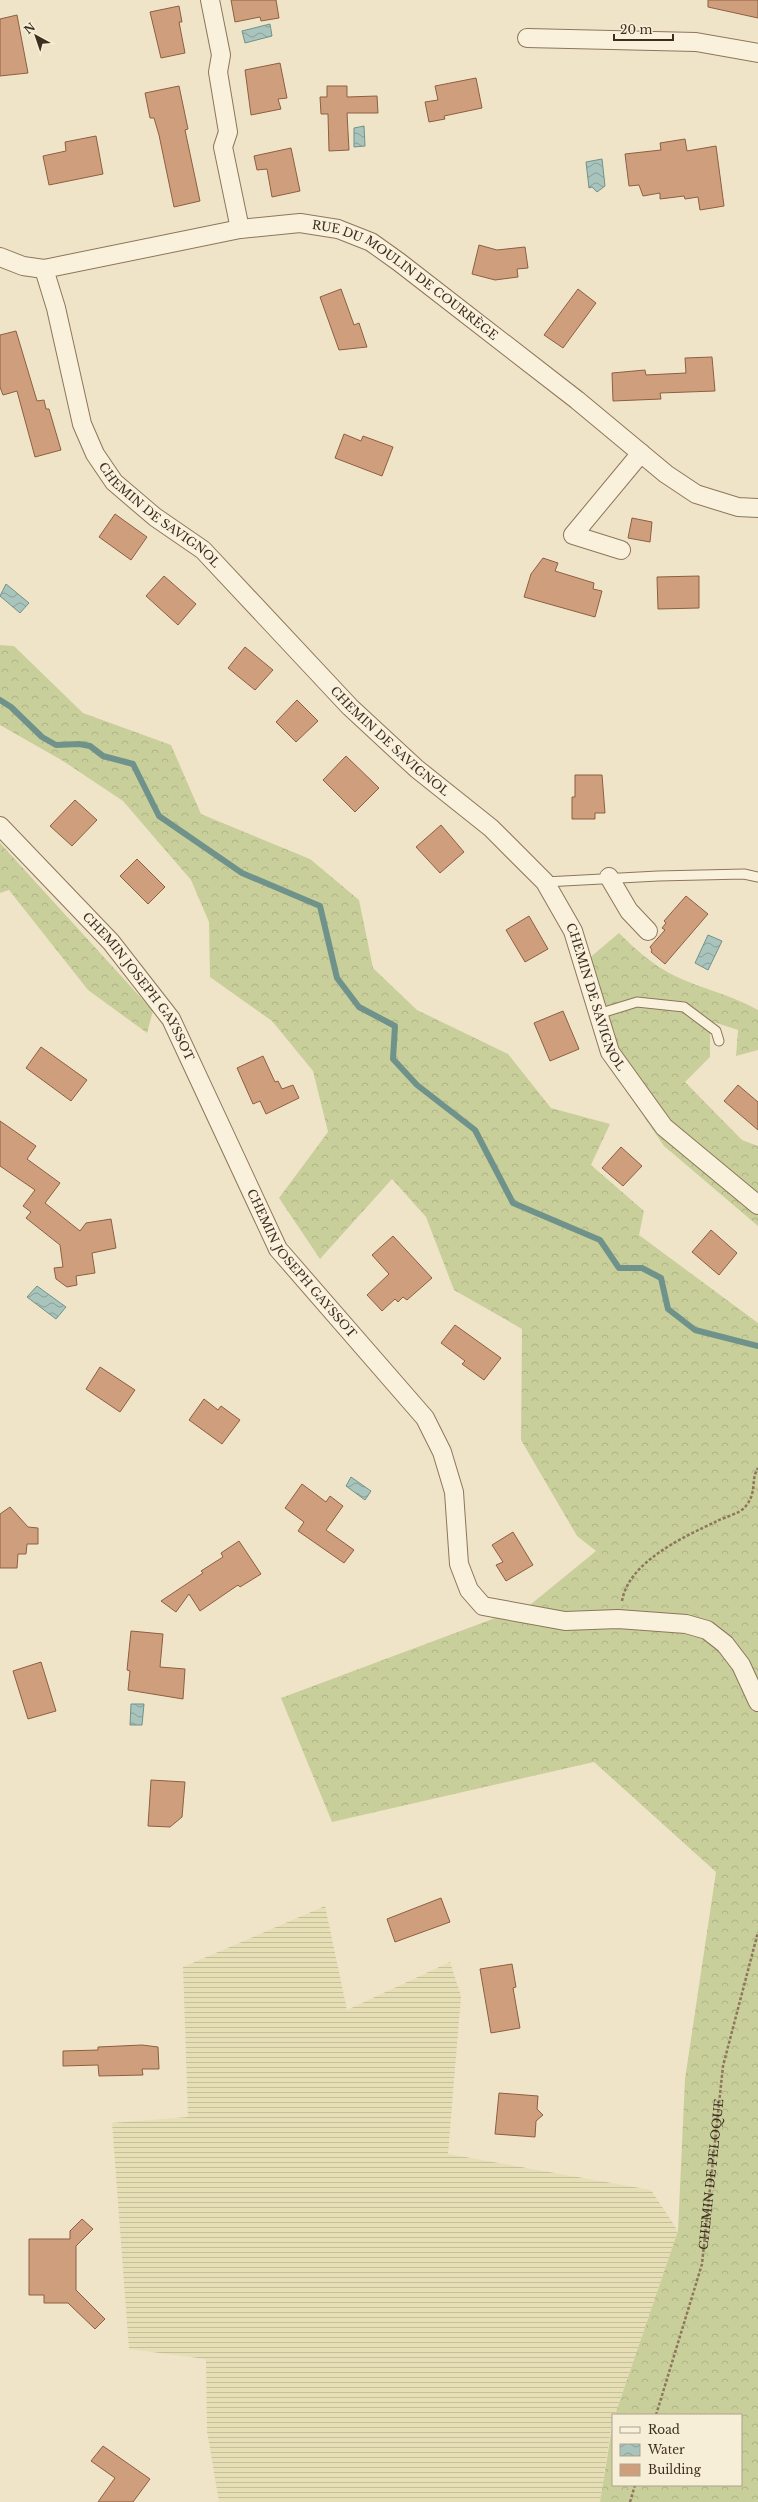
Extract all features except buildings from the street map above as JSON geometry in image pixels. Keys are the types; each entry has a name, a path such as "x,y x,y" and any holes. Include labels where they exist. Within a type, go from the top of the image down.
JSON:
{"street":[{"path":"210,0 221,56 218,72 228,132 223,147 240,229"},
{"path":"527,38 696,42 758,53"},
{"name":"RUE DU MOULIN DE COURRÈGE","path":"0,257 23,266 44,269 240,229 300,223 338,229 371,242 577,400 641,453 696,494 738,506 758,508"},
{"name":"CHEMIN DE SAVIGNOL","path":"44,269 56,308 82,424 95,454 114,482 155,518 203,550 350,707 417,769 491,828 545,882 573,931 610,1052 664,1127 758,1205"},
{"path":"621,550 573,535 641,453"},
{"name":"CHEMIN JOSEPH GAYSSOT","path":"0,826 111,942 171,1019 278,1249 425,1418 442,1452 454,1492 459,1564 469,1590 483,1606 565,1621 618,1619"},
{"path":"609,877 629,911 648,931"},
{"path":"618,1619 686,1624 707,1630 725,1644 741,1665 758,1702"}],"lane":[{"path":"545,882 609,877 744,874 758,877"},
{"path":"598,1014 637,1002 684,1007 716,1031 719,1041"}],"path":[{"path":"618,1619 624,1587 635,1572 679,1539 744,1509 754,1494 758,1468"},
{"name":"CHEMIN DE PELOQUE","path":"656,2414 702,2264 723,2066 758,1932"},
{"path":"630,2502 635,2486"}],"shaded area":[{"path":"325,1906 347,2010 450,1962 461,1996 448,2154 651,2190 678,2231 615,2414 612,2414 600,2502 219,2502 207,2431 206,2359 129,2349 112,2123 188,2117 183,1967"}],"green space":[{"path":"0,645 14,646 83,713 171,745 201,814 310,859 359,900 373,968 417,1010 508,1054 551,1108 610,1124 591,1165 644,1211 639,1235 758,1323 758,2502 600,2502 612,2427 612,2486 742,2486 742,2414 615,2414 678,2231 685,2079 716,1872 594,1762 332,1822 281,1698 530,1605 596,1551 577,1536 521,1440 522,1329 454,1290 426,1217 392,1179 320,1259 279,1198 328,1132 313,1071 272,1021 210,977 209,922 191,880 123,801 63,761 0,725"},
{"path":"0,843 153,1011 147,1033 88,990 9,890 0,893"},
{"path":"619,933 631,945 667,972 685,981 738,1000 758,1010 758,1050 736,1056 738,1030 710,1021 710,1057 685,1082 742,1140 758,1146 758,1226 664,1146 618,1079 587,960"}],"water":[{"path":"270,24 272,36 245,43 242,31"},
{"path":"364,126 365,146 354,147 354,128"},
{"path":"602,159 605,186 597,192 592,187 589,188 586,162"},
{"path":"6,584 29,603 20,613 0,596"},
{"path":"708,935 722,941 708,970 695,963"},
{"path":"37,1286 66,1307 56,1319 27,1297"},
{"path":"351,1477 371,1491 365,1500 346,1486"},
{"path":"131,1704 144,1704 142,1725 130,1725"}],"waterway":[{"path":"0,700 11,707 42,737 56,745 79,744 90,746 103,756 133,764 159,816 242,873 320,906 337,978 359,1007 395,1026 393,1059 417,1085 475,1130 513,1203 600,1240 619,1268 642,1268 661,1278 668,1309 695,1330 758,1346"}]}
